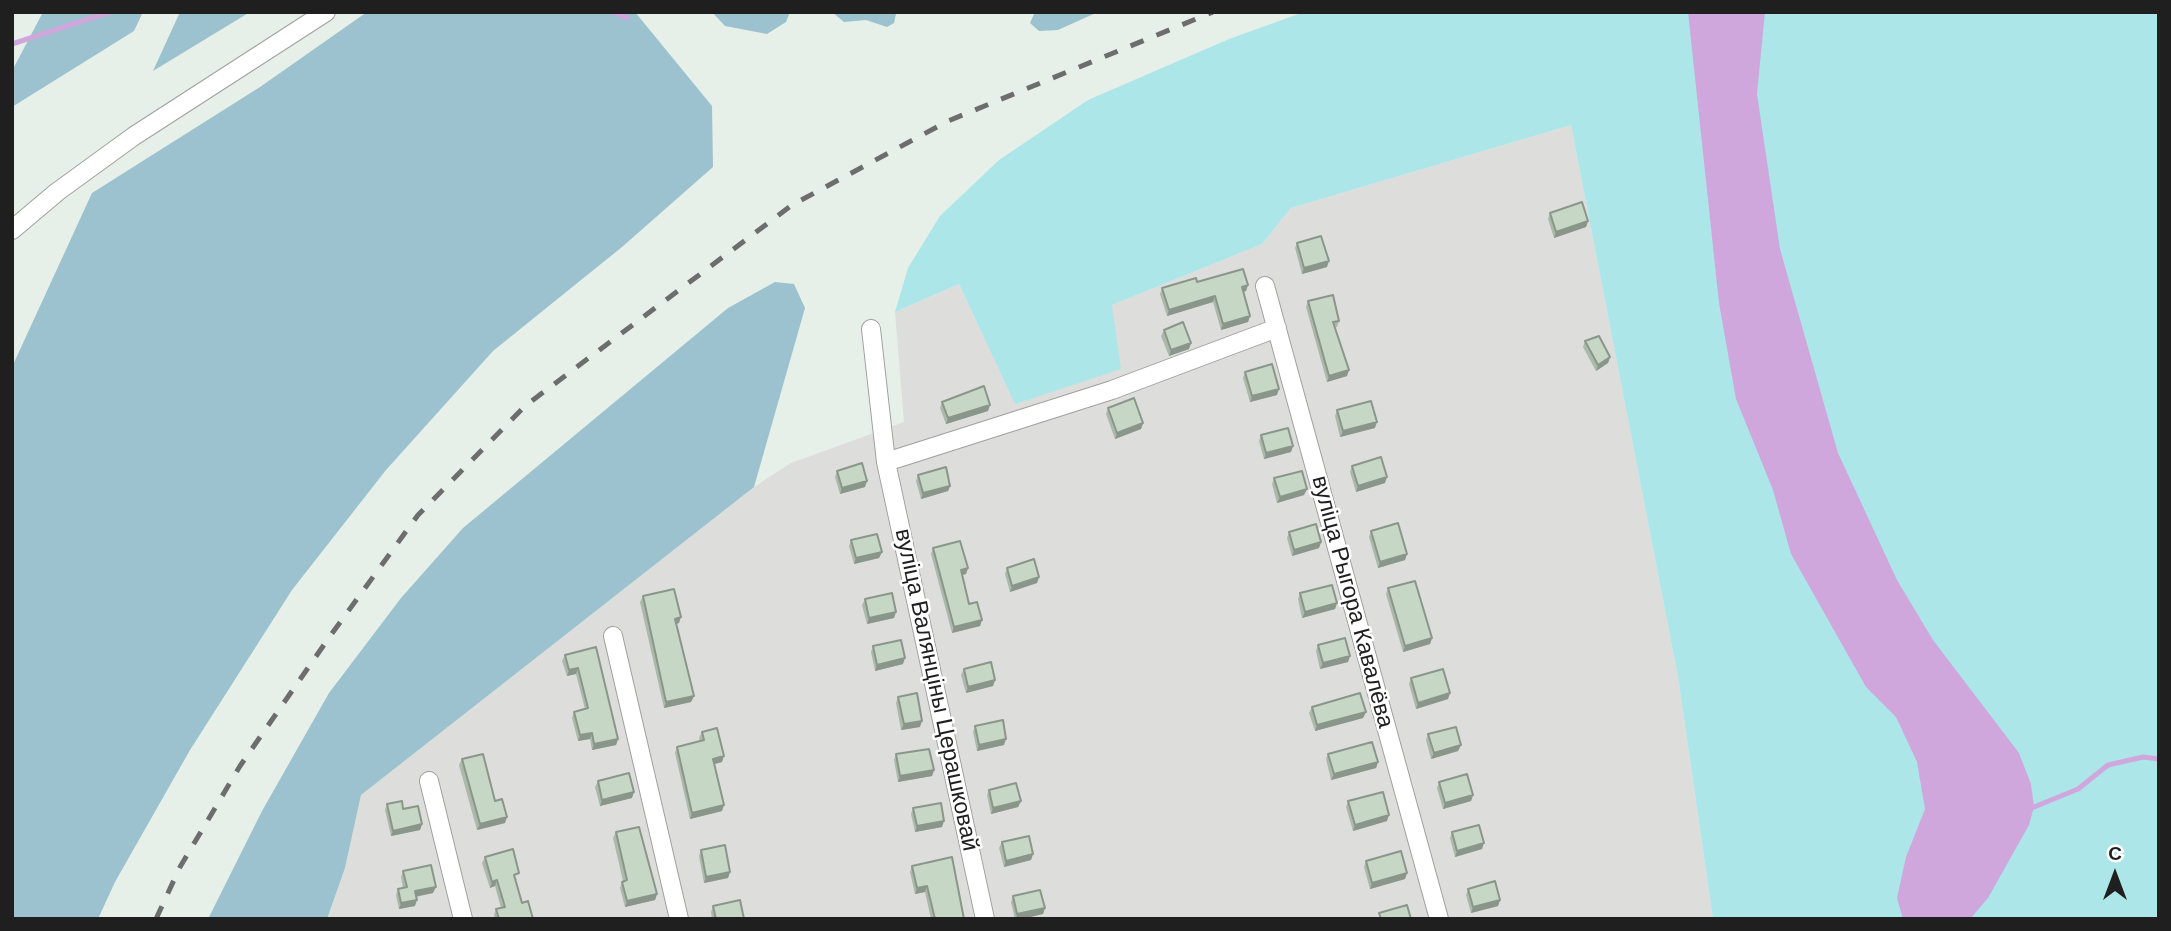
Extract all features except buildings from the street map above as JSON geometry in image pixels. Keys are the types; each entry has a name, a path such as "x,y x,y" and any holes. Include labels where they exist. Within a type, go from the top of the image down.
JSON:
{"street":[{"path":"12,230 57,192 134,136 326,12"},
{"name":"вуліца Рыгора Кавалёва","path":"1265,286 1439,919"},
{"path":"886,462 1112,390 1277,328"},
{"name":"вуліца Валянціны Церашковай","path":"871,329 886,462 985,919"},
{"path":"613,636 679,919"},
{"path":"429,781 463,919"}],"shaded area":[{"path":"43,12 143,12 134,31 12,107 12,71"},
{"path":"180,12 250,12 153,71"},
{"path":"367,12 635,12 712,106 713,167 622,247 493,351 386,470 292,590 190,750 115,882 98,919 12,919 12,367 92,193 260,87"},
{"path":"712,12 790,12 786,22 767,34 725,26"},
{"path":"832,12 896,14 894,23 887,27 866,20 844,22"},
{"path":"1035,12 1098,12 1058,30 1039,31 1030,23"},
{"path":"1304,12 2159,12 2159,919 1713,919 1678,677 1571,125 1291,208 1262,244 1112,305 1121,369 1015,404 959,284 895,312 908,268 940,216 999,160 1088,100 1229,39"},
{"path":"1688,12 1765,12 1757,94 1780,249 1838,453 1897,580 1933,640 2019,753 2031,784 2034,807 2029,825 1988,898 1970,919 1903,919 1897,898 1906,857 1925,809 1917,762 1896,717 1866,687 1791,554 1773,490 1736,399 1719,303"},
{"path":"1571,125 1678,677 1713,919 327,919 345,868 361,795 754,487 791,463 904,422 895,312 959,284 1015,403 1112,305 1262,244 1291,208"},
{"path":"775,282 794,284 805,308 754,487 361,795 345,868 327,919 208,919 262,811 329,693 401,598 463,528 728,308"}],"waterway":[{"path":"12,44 110,12"},
{"path":"613,12 627,18"},
{"path":"2034,807 2078,789 2108,765 2143,757 2159,759"}],"railway":[{"path":"156,919 180,867 240,766 328,639 418,515 525,406 792,205 948,121 1213,12"}]}
